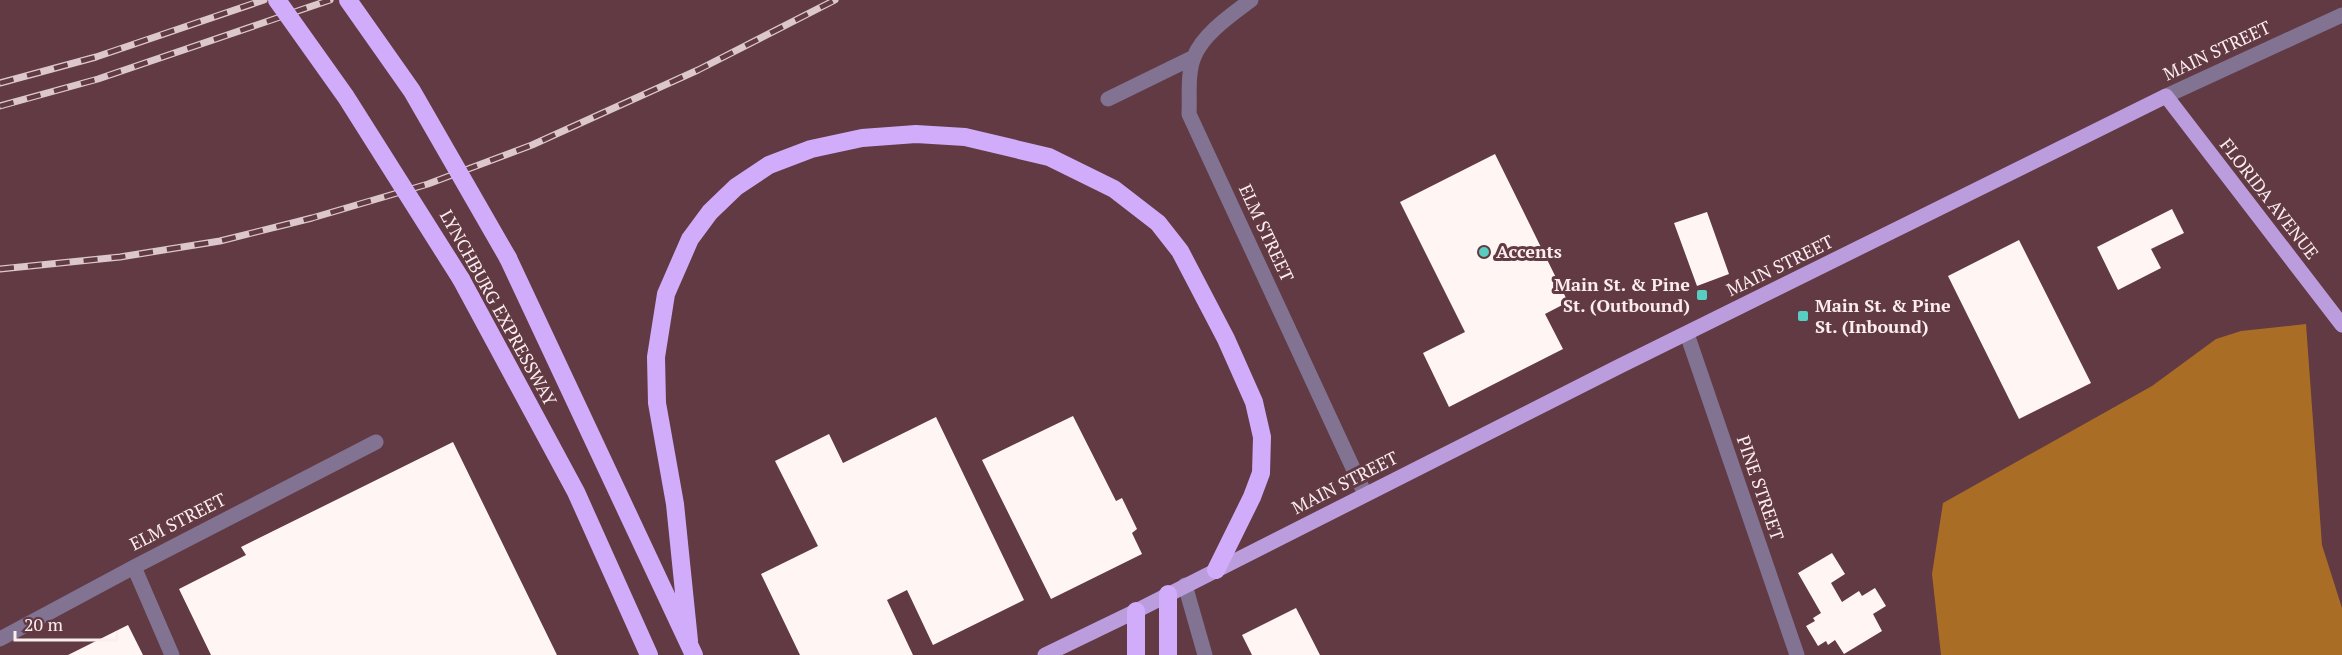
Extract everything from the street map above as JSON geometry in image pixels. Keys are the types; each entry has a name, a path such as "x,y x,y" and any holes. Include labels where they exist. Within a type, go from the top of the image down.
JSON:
{"highway":[{"name":"LYNCHBURG EXPRESSWAY","path":"277,0 346,97 461,279 576,492 648,655"},
{"name":"LYNCHBURG EXPRESSWAY","path":"348,0 412,90 508,258 692,648"},
{"path":"692,648 675,504 657,403 656,357 666,294 690,239 710,212 736,187 769,165 811,149 862,138 916,134 965,137 1050,157 1114,189 1158,223 1166,232 1180,251 1226,339 1254,402 1262,437 1261,473 1252,497 1216,570"},
{"path":"1168,594 1168,655"},
{"path":"1136,611 1136,655"}],"main road":[{"name":"FLORIDA AVENUE","path":"2166,96 2342,325"},
{"name":"MAIN STREET","path":"1045,655 2166,96"}],"street":[{"name":"ELM STREET","path":"1251,0 1216,26 1194,57 1189,114 1365,494"},
{"name":"MAIN STREET","path":"2166,96 2342,15"},
{"path":"1108,99 1194,57"},
{"name":"PINE STREET","path":"1687,334 1797,655"},
{"name":"ELM STREET","path":"0,639 376,442"},
{"path":"134,567 172,655"},
{"path":"1185,585 1205,655"}],"shaded area":[{"path":"2306,324 2322,545 2342,608 2342,655 1941,655 1932,574 1943,503 2152,386 2216,339 2241,331"}],"building":[{"name":"Accents","path":"1495,154 1568,302 1545,314 1563,349 1449,407 1423,353 1465,332 1400,202"},
{"path":"2172,209 2184,233 2151,249 2161,268 2118,290 2097,247"},
{"path":"1707,212 1729,274 1697,286 1674,223"},
{"path":"2019,240 2091,383 2019,419 1948,276"},
{"path":"1073,416 1116,501 1122,498 1137,529 1132,533 1142,554 1051,599 982,460"},
{"path":"936,417 1024,600 933,645 907,590 887,600 913,655 800,655 761,574 818,546 775,461 829,434 843,463"},
{"path":"453,442 557,655 211,655 179,589 246,555 241,547"},
{"path":"1832,553 1845,574 1831,583 1842,602 1859,591 1862,596 1875,588 1886,606 1873,614 1882,631 1844,654 1835,640 1828,645 1826,641 1818,646 1806,626 1815,621 1813,618 1821,613 1798,573"},
{"path":"1296,608 1320,655 1252,655 1242,635"},
{"path":"128,625 143,655 68,655"}],"railway":[{"path":"0,83 96,57 264,0"},
{"path":"0,106 98,79 330,0"},
{"path":"0,269 120,257 220,241 312,218 428,184 532,145 698,70 835,0"}],"place":[{"name":"Accents","path":"1484,252"},
{"name":"Main St. & Pine St. (Outbound)","path":"1702,295"},
{"name":"Main St. & Pine St. (Inbound)","path":"1803,316"}]}
